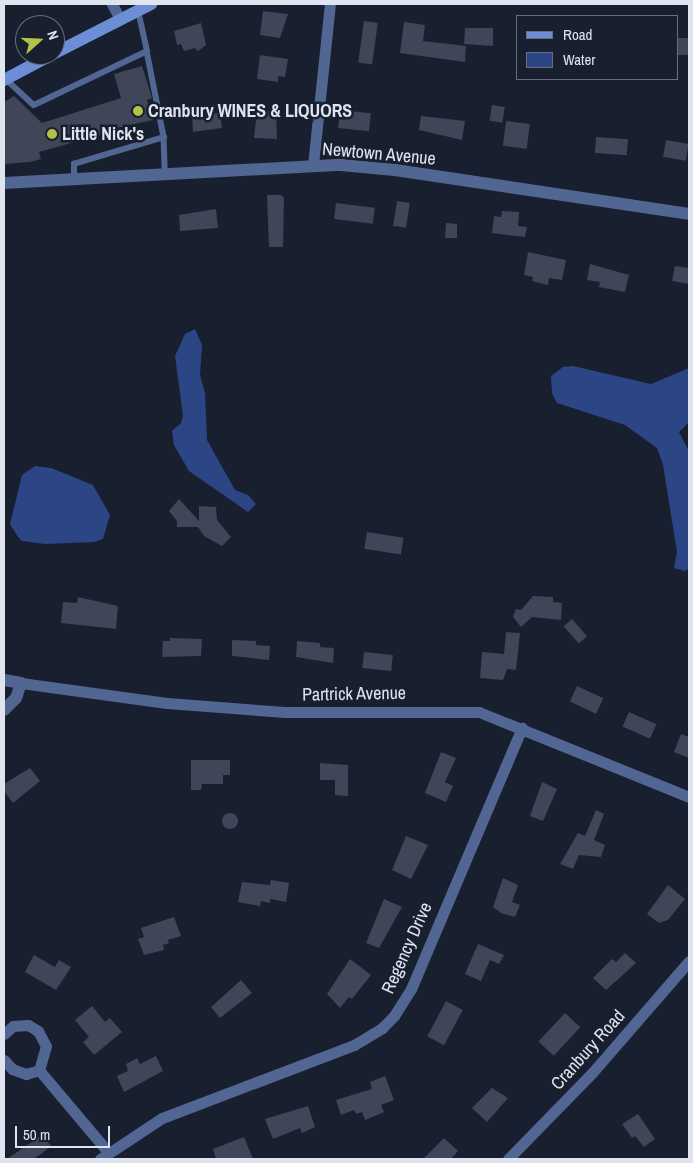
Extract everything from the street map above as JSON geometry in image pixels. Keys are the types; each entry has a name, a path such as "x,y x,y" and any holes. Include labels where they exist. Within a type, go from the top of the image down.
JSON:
{"main road":[{"path":"65,48 151,4"},
{"path":"5,80 33,65"}],"street":[{"path":"112,4 120,19"},
{"path":"313,165 330,4"},
{"name":"Newtown Avenue","path":"4,184 313,165 375,167 689,214"},
{"name":"Partrick Avenue","path":"4,680 167,703 304,713 467,711 522,728 689,797"},
{"path":"4,710 16,698 22,683"},
{"name":"Regency Drive","path":"104,1156 162,1118 354,1045 382,1028 394,1016 411,988 522,728"},
{"name":"Cranbury Road","path":"508,1159 592,1074 689,961"},
{"path":"4,1034 13,1026 28,1025 38,1031 46,1046 39,1070"},
{"path":"4,1060 12,1069 26,1074 39,1070"},
{"path":"39,1070 104,1156"}],"lane":[{"path":"138,10 164,137 165,174"},
{"path":"5,80 34,105 147,51"},
{"path":"74,180 74,164 164,137"}],"water":[{"path":"195,329 202,345 200,375 205,393 207,440 235,490 248,495 256,504 248,512 189,471 174,445 172,431 181,423 183,416 175,356 185,334"},
{"path":"573,366 651,384 689,368 689,422 679,432 689,451 689,568 685,571 674,568 677,552 663,465 657,448 625,425 557,403 552,393 551,376 563,367"},
{"path":"35,466 51,468 93,485 110,515 103,539 94,542 45,544 22,541 18,537 10,524 22,475"}],"building":[{"path":"263,11 288,14 280,38 260,35"},
{"path":"364,21 378,23 372,65 358,63"},
{"path":"404,22 425,25 423,41 466,46 465,62 400,53"},
{"path":"201,23 206,45 198,51 195,48 184,51 181,44 177,45 174,31"},
{"path":"465,28 493,28 493,46 464,44"},
{"path":"678,38 689,38 689,55 678,55"},
{"path":"260,55 288,59 285,77 278,76 278,82 257,79"},
{"path":"142,66 152,98 147,100 153,120 107,130 107,133 39,152 41,159 4,164 4,102 14,96 42,123 121,98 114,74"},
{"path":"492,105 505,107 502,123 489,121"},
{"path":"257,110 276,112 277,139 254,138"},
{"path":"340,110 371,113 369,131 338,128"},
{"path":"220,113 222,128 193,132 192,115"},
{"path":"421,116 465,121 462,140 419,130"},
{"path":"506,121 530,124 527,149 503,146"},
{"path":"596,137 628,139 627,155 595,153"},
{"path":"666,140 689,144 686,161 663,157"},
{"path":"267,195 281,195 284,198 283,247 269,247"},
{"path":"397,201 410,203 406,228 393,226"},
{"path":"336,203 375,208 373,224 334,219"},
{"path":"216,209 218,228 180,231 179,215"},
{"path":"502,211 519,212 518,226 527,227 525,237 492,233 494,216 501,217"},
{"path":"446,223 457,224 457,238 445,238"},
{"path":"528,252 566,260 562,280 549,278 548,285 532,281 533,277 524,275"},
{"path":"590,264 629,275 625,292 599,287 600,282 587,280"},
{"path":"675,266 689,268 689,284 672,281"},
{"path":"179,499 199,521 199,506 216,507 217,520 231,537 222,546 204,536 198,527 177,527 177,521 169,511"},
{"path":"367,532 404,538 401,555 364,549"},
{"path":"533,596 553,597 553,602 562,603 561,620 532,617 521,627 513,617 516,609 521,610"},
{"path":"78,597 118,606 116,629 61,623 63,602 77,603"},
{"path":"572,619 587,636 579,644 564,626"},
{"path":"506,632 520,633 516,670 507,669 503,680 480,678 482,652 504,654"},
{"path":"170,638 202,639 201,656 162,657 163,641 170,641"},
{"path":"232,640 256,641 256,645 270,646 269,660 232,656"},
{"path":"297,641 320,643 320,647 334,648 333,663 296,657"},
{"path":"364,652 393,655 391,671 362,668"},
{"path":"577,686 603,698 596,714 570,701"},
{"path":"629,712 656,724 650,739 622,727"},
{"path":"681,734 689,737 689,758 674,752"},
{"path":"441,752 456,758 445,782 453,786 446,802 425,793"},
{"path":"191,760 230,760 230,775 223,775 223,784 202,784 201,790 191,790"},
{"path":"320,763 348,765 348,796 335,795 335,780 320,780"},
{"path":"30,768 40,781 13,803 4,791 4,784"},
{"path":"542,782 557,789 543,821 530,816"},
{"path":"596,810 604,814 594,840 605,845 601,857 579,855 573,869 560,864 578,833 585,836"},
{"path":"227,813 233,813 238,818 236,827 227,829 222,824 222,818"},
{"path":"406,836 428,845 411,879 392,870"},
{"path":"503,878 518,885 512,902 520,905 515,917 501,913 493,907"},
{"path":"271,880 289,883 286,902 270,899 270,903 261,901 260,906 238,902 242,882 270,885"},
{"path":"668,885 685,899 668,920 659,923 647,914"},
{"path":"384,899 402,907 379,948 366,943"},
{"path":"174,917 181,936 168,940 169,943 163,945 164,950 144,955 138,939 144,937 141,928"},
{"path":"478,944 504,955 499,964 490,960 481,981 465,974"},
{"path":"625,953 636,963 606,990 593,978 612,959 616,962"},
{"path":"34,955 55,967 59,960 71,967 56,990 25,972"},
{"path":"350,959 371,975 352,999 349,997 340,1008 327,994"},
{"path":"241,980 252,993 220,1018 211,1007"},
{"path":"446,1001 463,1010 444,1045 427,1036"},
{"path":"92,1006 105,1022 110,1018 122,1032 94,1055 83,1042 89,1037 75,1020"},
{"path":"565,1013 580,1027 554,1056 538,1042"},
{"path":"156,1056 163,1071 124,1092 117,1076 128,1071 126,1064 137,1058 140,1064"},
{"path":"385,1076 394,1100 381,1105 384,1112 365,1120 362,1112 356,1114 354,1110 341,1115 336,1100 372,1089 370,1082"},
{"path":"492,1088 508,1098 487,1122 472,1108"},
{"path":"308,1106 315,1127 302,1133 300,1128 273,1139 265,1119"},
{"path":"638,1114 655,1139 644,1147 635,1136 632,1138 622,1124"},
{"path":"42,1135 51,1146 41,1154 33,1159 7,1159"},
{"path":"244,1137 253,1159 216,1159 213,1149"},
{"path":"444,1138 458,1151 451,1159 423,1159"}],"place":[{"name":"Cranbury WINES & LIQUORS","path":"138,111"},
{"name":"Little Nick's","path":"52,134"}]}
